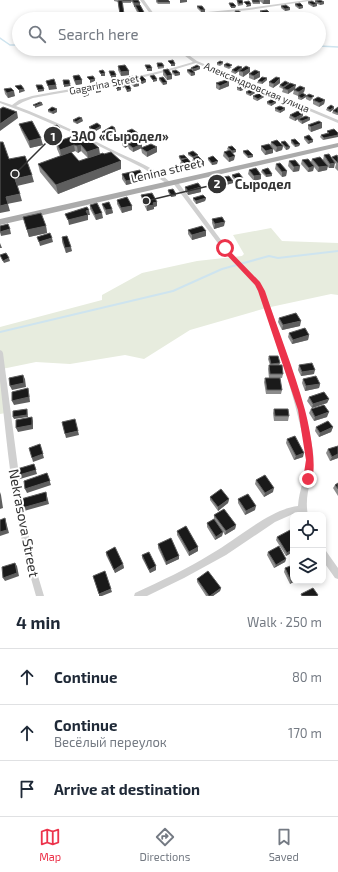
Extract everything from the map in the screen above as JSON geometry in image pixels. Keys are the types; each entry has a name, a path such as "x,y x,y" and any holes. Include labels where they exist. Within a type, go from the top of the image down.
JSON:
{"main road":[{"name":"Lenina street","path":"0,222 338,145"}],"street":[{"path":"142,0 151,12"},
{"path":"218,12 314,0"},
{"name":"Александровская улица","path":"188,56 196,62 338,122"},
{"name":"Gagarina Street","path":"13,106 32,97 112,83 181,67 196,62"},
{"path":"0,102 35,114 80,134 172,182 225,248"},
{"path":"138,596 187,573 223,552 288,510 303,512 303,492 310,469 309,451 301,410 266,304"},
{"name":"Nekrasova Street","path":"0,354 21,524 40,596"},
{"path":"326,558 338,575"}],"path":[{"path":"225,248 258,284 266,304"}],"shaded area":[{"path":"271,228 282,241 338,243 338,295 331,294 266,308 190,330 144,359 125,355 70,364 36,362 2,369 6,413 0,414 0,327 102,300 102,295 142,273 197,261 242,256 244,254 233,235"}],"building":[{"path":"122,0 124,12 120,12 118,1"},
{"path":"132,0 138,0 140,3 134,3"},
{"path":"157,0 168,0 170,2 158,2"},
{"path":"237,0 242,0 243,3 239,4"},
{"path":"252,0 259,0 260,2 253,2"},
{"path":"320,0 324,2 320,3 315,1"},
{"path":"249,1 251,4 247,5 244,2"},
{"path":"312,1 317,4 313,5 308,2"},
{"path":"229,3 233,3 236,6 231,7"},
{"path":"300,3 303,6 299,7 295,4"},
{"path":"135,5 140,5 144,12 139,12"},
{"path":"286,5 290,8 285,9 281,6"},
{"path":"197,6 202,6 205,10 201,10"},
{"path":"267,10 269,12 262,12 260,11"},
{"path":"173,60 175,64 171,64 168,61"},
{"path":"157,63 162,63 164,66 158,67"},
{"path":"227,63 232,65 229,67 224,65"},
{"path":"125,65 129,71 121,72 118,66"},
{"path":"145,65 150,65 152,68 147,69"},
{"path":"197,65 200,67 193,69 191,68"},
{"path":"238,66 242,67 236,72 232,70"},
{"path":"246,66 250,68 243,72 239,71"},
{"path":"168,69 172,75 167,76 163,70"},
{"path":"191,69 195,73 191,73 187,70"},
{"path":"103,70 105,73 101,74 99,71"},
{"path":"176,70 180,73 175,74 172,71"},
{"path":"255,70 260,72 254,76 249,74"},
{"path":"109,71 114,71 116,75 111,76"},
{"path":"79,75 82,80 75,81 73,76"},
{"path":"154,75 157,79 153,80 150,76"},
{"path":"93,76 95,79 90,80 87,77"},
{"path":"133,76 139,82 134,83 129,77"},
{"path":"142,76 146,80 141,82 138,78"},
{"path":"163,77 167,82 163,83 159,78"},
{"path":"262,77 267,78 262,82 258,81"},
{"path":"276,77 280,78 274,84 269,82"},
{"path":"54,79 56,85 48,86 46,81"},
{"path":"63,80 69,80 70,84 64,85"},
{"path":"226,80 229,82 220,86 216,83"},
{"path":"120,81 124,81 127,85 123,85"},
{"path":"285,81 289,83 283,87 280,85"},
{"path":"114,83 117,83 121,88 117,89"},
{"path":"290,83 296,85 288,90 283,88"},
{"path":"21,85 24,89 19,90 15,86"},
{"path":"36,85 42,85 44,89 38,90"},
{"path":"129,85 131,89 127,90 125,86"},
{"path":"244,85 247,87 240,89 237,87"},
{"path":"98,86 101,90 96,91 93,87"},
{"path":"300,86 305,88 299,92 294,90"},
{"path":"11,88 14,91 7,93 4,89"},
{"path":"85,89 89,93 84,94 80,91"},
{"path":"252,89 255,90 250,94 246,92"},
{"path":"260,93 264,95 258,99 253,96"},
{"path":"302,93 306,95 302,98 298,96"},
{"path":"309,94 314,96 311,98 306,96"},
{"path":"318,97 325,100 320,103 313,100"},
{"path":"272,99 276,101 271,104 267,102"},
{"path":"40,102 42,103 35,106 33,105"},
{"path":"331,105 334,107 330,110 327,108"},
{"path":"280,106 285,108 280,111 275,108"},
{"path":"3,107 17,112 0,124 0,109"},
{"path":"52,107 57,109 52,112 48,110"},
{"path":"338,107 338,113 333,111"},
{"path":"298,111 303,114 295,118 290,115"},
{"path":"306,116 310,118 302,121 298,119"},
{"path":"79,117 82,118 76,122 73,120"},
{"path":"32,121 41,138 29,141 19,124"},
{"path":"319,121 322,123 311,127 308,125"},
{"path":"97,123 101,126 94,130 89,127"},
{"path":"57,125 60,128 48,132 46,129"},
{"path":"112,126 115,128 106,134 102,132"},
{"path":"132,129 138,133 133,135 127,131"},
{"path":"334,129 338,135 324,138 321,135 329,133 327,131"},
{"path":"76,135 79,138 85,136 99,148 87,152 81,145 74,145 60,150 56,142"},
{"path":"121,135 124,137 116,141 113,138"},
{"path":"309,135 313,140 309,141 304,137"},
{"path":"132,139 134,142 125,145 122,143"},
{"path":"295,139 300,144 295,145 291,140"},
{"path":"137,140 142,144 133,148 128,144"},
{"path":"277,140 283,146 277,147 271,142"},
{"path":"285,141 290,147 286,147 281,142"},
{"path":"0,142 3,142 9,159 25,156 32,175 15,179 20,194 6,197 8,204 0,206"},
{"path":"151,144 157,147 147,152 141,148"},
{"path":"269,144 273,149 266,151 261,146"},
{"path":"232,146 236,150 232,151 228,147"},
{"path":"230,150 235,156 229,158 224,152"},
{"path":"248,150 253,155 248,156 243,151"},
{"path":"193,151 198,155 193,157 188,153"},
{"path":"71,152 79,161 103,153 111,152 121,161 56,185 38,164"},
{"path":"329,154 335,163 330,164 324,155"},
{"path":"184,155 187,158 181,159 179,156"},
{"path":"337,155 338,157 338,163 332,157"},
{"path":"198,156 204,162 198,163 193,158"},
{"path":"213,156 218,161 212,163 208,158"},
{"path":"320,157 328,166 319,167 312,159"},
{"path":"187,158 193,165 186,166 181,160"},
{"path":"308,159 314,166 309,168 302,160"},
{"path":"295,160 300,166 294,167 289,161"},
{"path":"280,163 287,171 282,172 276,164"},
{"path":"256,168 261,175 254,176 249,170"},
{"path":"268,168 272,174 266,175 262,170"},
{"path":"140,170 143,177 126,181 122,174"},
{"path":"239,173 243,178 237,180 232,175"},
{"path":"218,175 223,182 216,183 212,177"},
{"path":"229,176 233,181 226,182 223,177"},
{"path":"198,183 201,187 188,191 185,187"},
{"path":"173,189 176,194 171,195 168,190"},
{"path":"152,193 157,202 153,203 154,205 147,206 141,195"},
{"path":"203,195 206,198 196,201 193,198"},
{"path":"127,197 132,206 121,208 117,200"},
{"path":"109,202 112,209 106,210 102,204"},
{"path":"97,203 102,213 95,215 90,205"},
{"path":"87,207 89,210 86,211 88,215 68,220 65,214"},
{"path":"41,213 46,226 27,230 23,217"},
{"path":"222,217 225,222 215,224 212,219"},
{"path":"8,224 10,229 0,232 0,226"},
{"path":"202,226 206,231 192,235 188,230"},
{"path":"50,233 52,238 39,242 37,237"},
{"path":"67,236 71,247 65,248 62,237"},
{"path":"6,253 9,258 3,261 0,255"},
{"path":"296,313 301,321 283,325 279,318"},
{"path":"305,328 309,335 293,340 289,333"},
{"path":"269,356 278,356 280,363 271,364"},
{"path":"312,363 315,370 302,372 299,365"},
{"path":"269,365 282,365 283,374 270,374"},
{"path":"23,375 24,383 10,386 9,378"},
{"path":"316,376 320,384 306,386 303,379"},
{"path":"265,378 280,378 282,390 267,390"},
{"path":"28,388 29,397 12,401 12,392"},
{"path":"324,392 329,399 313,404 309,397"},
{"path":"324,405 329,412 315,417 311,409"},
{"path":"27,409 27,415 13,417 13,411"},
{"path":"274,409 288,409 289,416 275,416"},
{"path":"32,417 32,425 16,428 16,420"},
{"path":"75,419 78,431 65,434 62,422"},
{"path":"328,421 333,427 320,433 316,427"},
{"path":"295,436 304,453 296,456 287,439"},
{"path":"40,444 43,454 32,458 29,448"},
{"path":"338,446 338,454 332,457 328,449"},
{"path":"34,464 36,470 19,475 17,469"},
{"path":"47,473 50,481 25,489 24,481"},
{"path":"265,475 274,488 265,493 256,480"},
{"path":"221,489 229,499 218,507 210,497"},
{"path":"46,492 47,501 22,508 21,499"},
{"path":"248,494 256,506 246,511 238,499"},
{"path":"224,509 236,525 226,531 214,515"},
{"path":"5,518 7,530 0,532 0,520"},
{"path":"214,519 223,532 216,537 207,523"},
{"path":"186,526 198,547 189,552 177,531"},
{"path":"290,530 290,551 287,553 277,537"},
{"path":"171,538 179,556 166,562 158,544"},
{"path":"279,546 286,559 276,565 268,552"},
{"path":"115,547 123,564 114,570 106,552"},
{"path":"149,552 156,566 149,570 142,555"},
{"path":"15,563 17,573 3,578 2,567"},
{"path":"290,566 290,579 285,568"},
{"path":"105,571 111,589 99,594 93,576"},
{"path":"208,571 221,588 210,596 197,579"},
{"path":"313,588 318,595 317,596 302,596 301,594"}],"waterway":[{"path":"0,38 12,45"},
{"path":"326,46 338,47"},
{"path":"0,332 173,291 222,269 269,256 278,258 338,251"}],"place":[{"name":"ЗАО «Сыродел»","path":"15,174"},
{"name":"Сыродел","path":"146,201"}],"route":[{"path":"225,248 258,284 262,291 301,410 310,460 308,479"}]}
